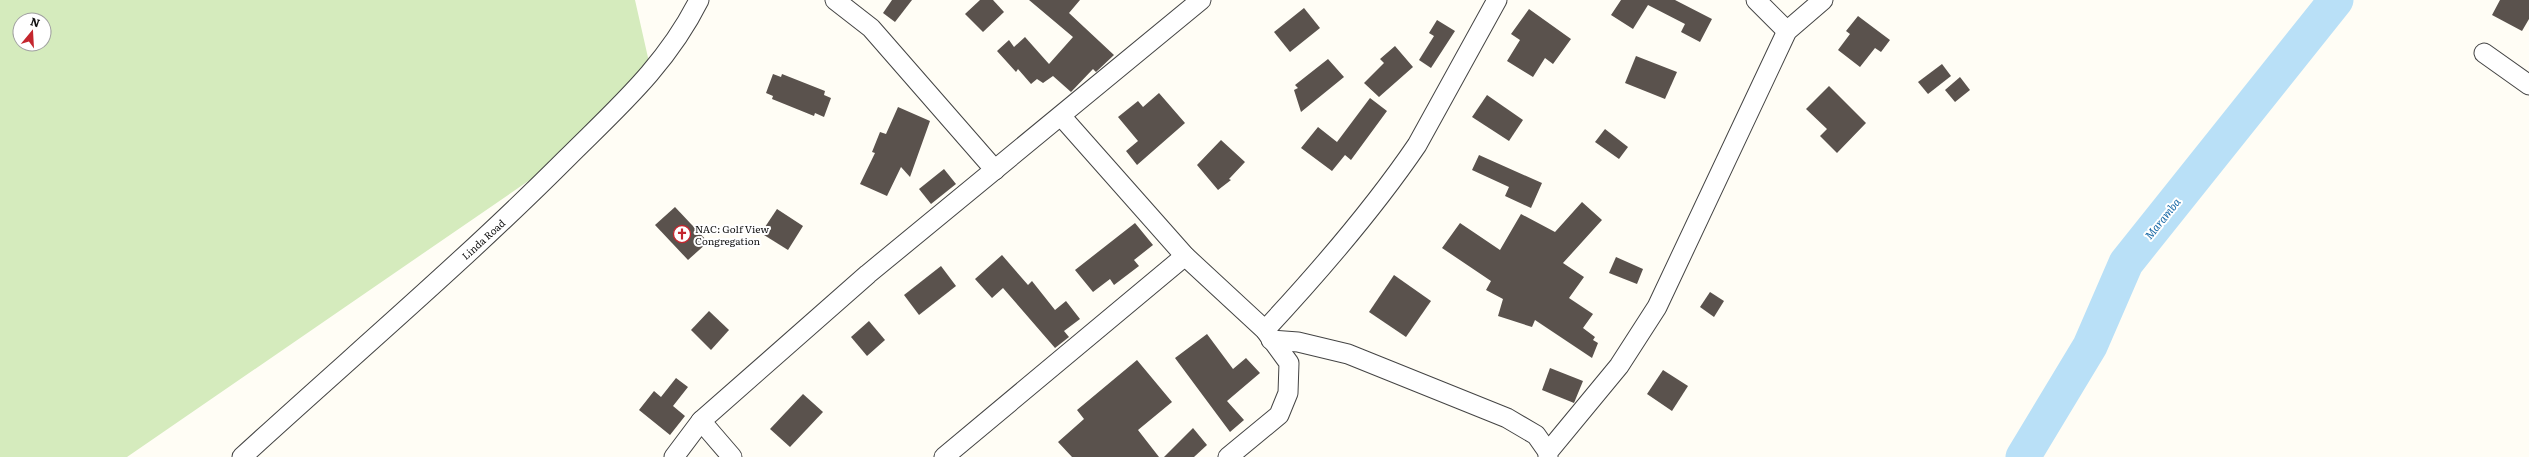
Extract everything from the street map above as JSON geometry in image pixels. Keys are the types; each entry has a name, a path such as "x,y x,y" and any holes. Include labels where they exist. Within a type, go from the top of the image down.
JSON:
{"street":[{"name":"Linda Road","path":"242,457 516,210 644,82 672,48 699,0"},
{"path":"835,0 871,28 995,170"},
{"path":"674,457 701,421 868,274 1200,0"},
{"path":"1268,335 1402,167 1417,144 1497,0"},
{"path":"1756,0 1787,31"},
{"path":"1268,335 1348,354 1508,418 1536,435 1548,454 1618,366 1657,307 1787,31 1822,0"},
{"path":"2484,53 2529,85"},
{"path":"1061,116 1185,256 1268,335 1289,363 1288,393 1279,415 1228,457"},
{"path":"944,457 1185,256"},
{"path":"701,421 732,457"}],"green space":[{"path":"0,0 635,0 649,62 588,140 127,457 0,457"}],"building":[{"path":"892,0 912,0 895,22 883,13"},
{"path":"980,0 993,0 1004,12 983,32 965,14"},
{"path":"1029,0 1080,0 1069,13 1114,55 1096,72 1093,69 1071,92 1053,76 1043,83 1037,79 1031,84 1018,69 1016,72 997,51 1009,40 1014,47 1025,37 1049,64 1073,37"},
{"path":"1621,0 1675,0 1712,19 1700,42 1681,32 1685,24 1648,5 1633,29 1611,15"},
{"path":"2500,0 2529,0 2529,19 2522,31 2492,15"},
{"path":"1304,8 1320,28 1290,52 1274,32"},
{"path":"1529,9 1571,39 1553,64 1545,58 1533,77 1507,61 1520,40 1511,34"},
{"path":"1858,16 1890,40 1881,52 1875,48 1860,67 1838,50 1850,34 1846,31"},
{"path":"1437,20 1455,31 1431,68 1419,60 1434,36 1429,33"},
{"path":"1395,46 1413,67 1379,97 1364,83 1384,63 1380,59"},
{"path":"1636,56 1677,72 1665,99 1625,83"},
{"path":"1328,59 1344,77 1301,112 1294,90 1298,88 1295,85"},
{"path":"1942,64 1951,76 1928,94 1918,82"},
{"path":"773,74 781,77 782,74 825,91 824,95 831,98 824,117 815,113 814,116 772,99 773,96 766,93"},
{"path":"1960,77 1970,90 1955,102 1945,90"},
{"path":"1829,86 1866,123 1837,153 1820,136 1827,129 1806,109"},
{"path":"1159,93 1185,123 1137,165 1126,151 1138,141 1118,117 1138,101 1143,107"},
{"path":"1487,95 1523,120 1509,141 1472,117"},
{"path":"1370,98 1387,111 1351,160 1345,155 1332,171 1301,148 1318,127 1337,142"},
{"path":"898,107 930,121 910,177 901,167 887,196 860,184 875,153 872,152 880,132 886,134"},
{"path":"1605,129 1628,147 1619,159 1595,142"},
{"path":"1221,140 1245,162 1229,179 1231,180 1218,190 1197,165"},
{"path":"1479,155 1542,183 1531,208 1505,196 1509,187 1472,170"},
{"path":"944,169 956,184 931,204 919,189"},
{"path":"1582,202 1602,220 1563,263 1584,277 1569,298 1593,314 1583,328 1595,337 1593,340 1598,343 1592,358 1535,320 1532,327 1498,316 1503,299 1486,290 1491,281 1442,248 1460,223 1500,250 1521,214 1555,232"},
{"name":"NAC: Golf View Congregation","path":"675,207 708,242 688,260 655,225"},
{"path":"777,209 803,226 788,250 761,233"},
{"path":"1135,223 1153,245 1134,260 1139,266 1114,285 1110,279 1093,292 1075,270"},
{"path":"1002,255 1028,285 1032,281 1055,310 1066,301 1080,319 1064,331 1069,337 1055,348 1003,288 992,298 975,279"},
{"path":"1616,257 1643,269 1637,284 1609,273"},
{"path":"941,266 956,286 919,315 904,295"},
{"path":"1394,275 1431,301 1406,337 1369,312"},
{"path":"1710,292 1724,301 1714,317 1700,307"},
{"path":"709,311 729,330 711,350 691,330"},
{"path":"869,321 885,340 867,356 851,337"},
{"path":"1207,334 1233,369 1246,358 1260,373 1227,401 1244,420 1230,432 1175,358"},
{"path":"1137,360 1172,402 1138,430 1159,457 1072,457 1058,442 1084,419 1077,410"},
{"path":"1550,368 1583,381 1574,403 1542,390"},
{"path":"1663,370 1688,386 1672,411 1647,394"},
{"path":"676,378 688,387 673,406 685,416 670,435 639,410 654,391 661,397"},
{"path":"803,394 823,412 790,447 770,429"},
{"path":"1193,428 1207,445 1194,457 1164,457"}],"waterway":[{"name":"Maramba","path":"2023,457 2090,346 2126,263 2336,0"}],"place":[{"name":"NAC: Golf View Congregation","path":"682,234"}]}
